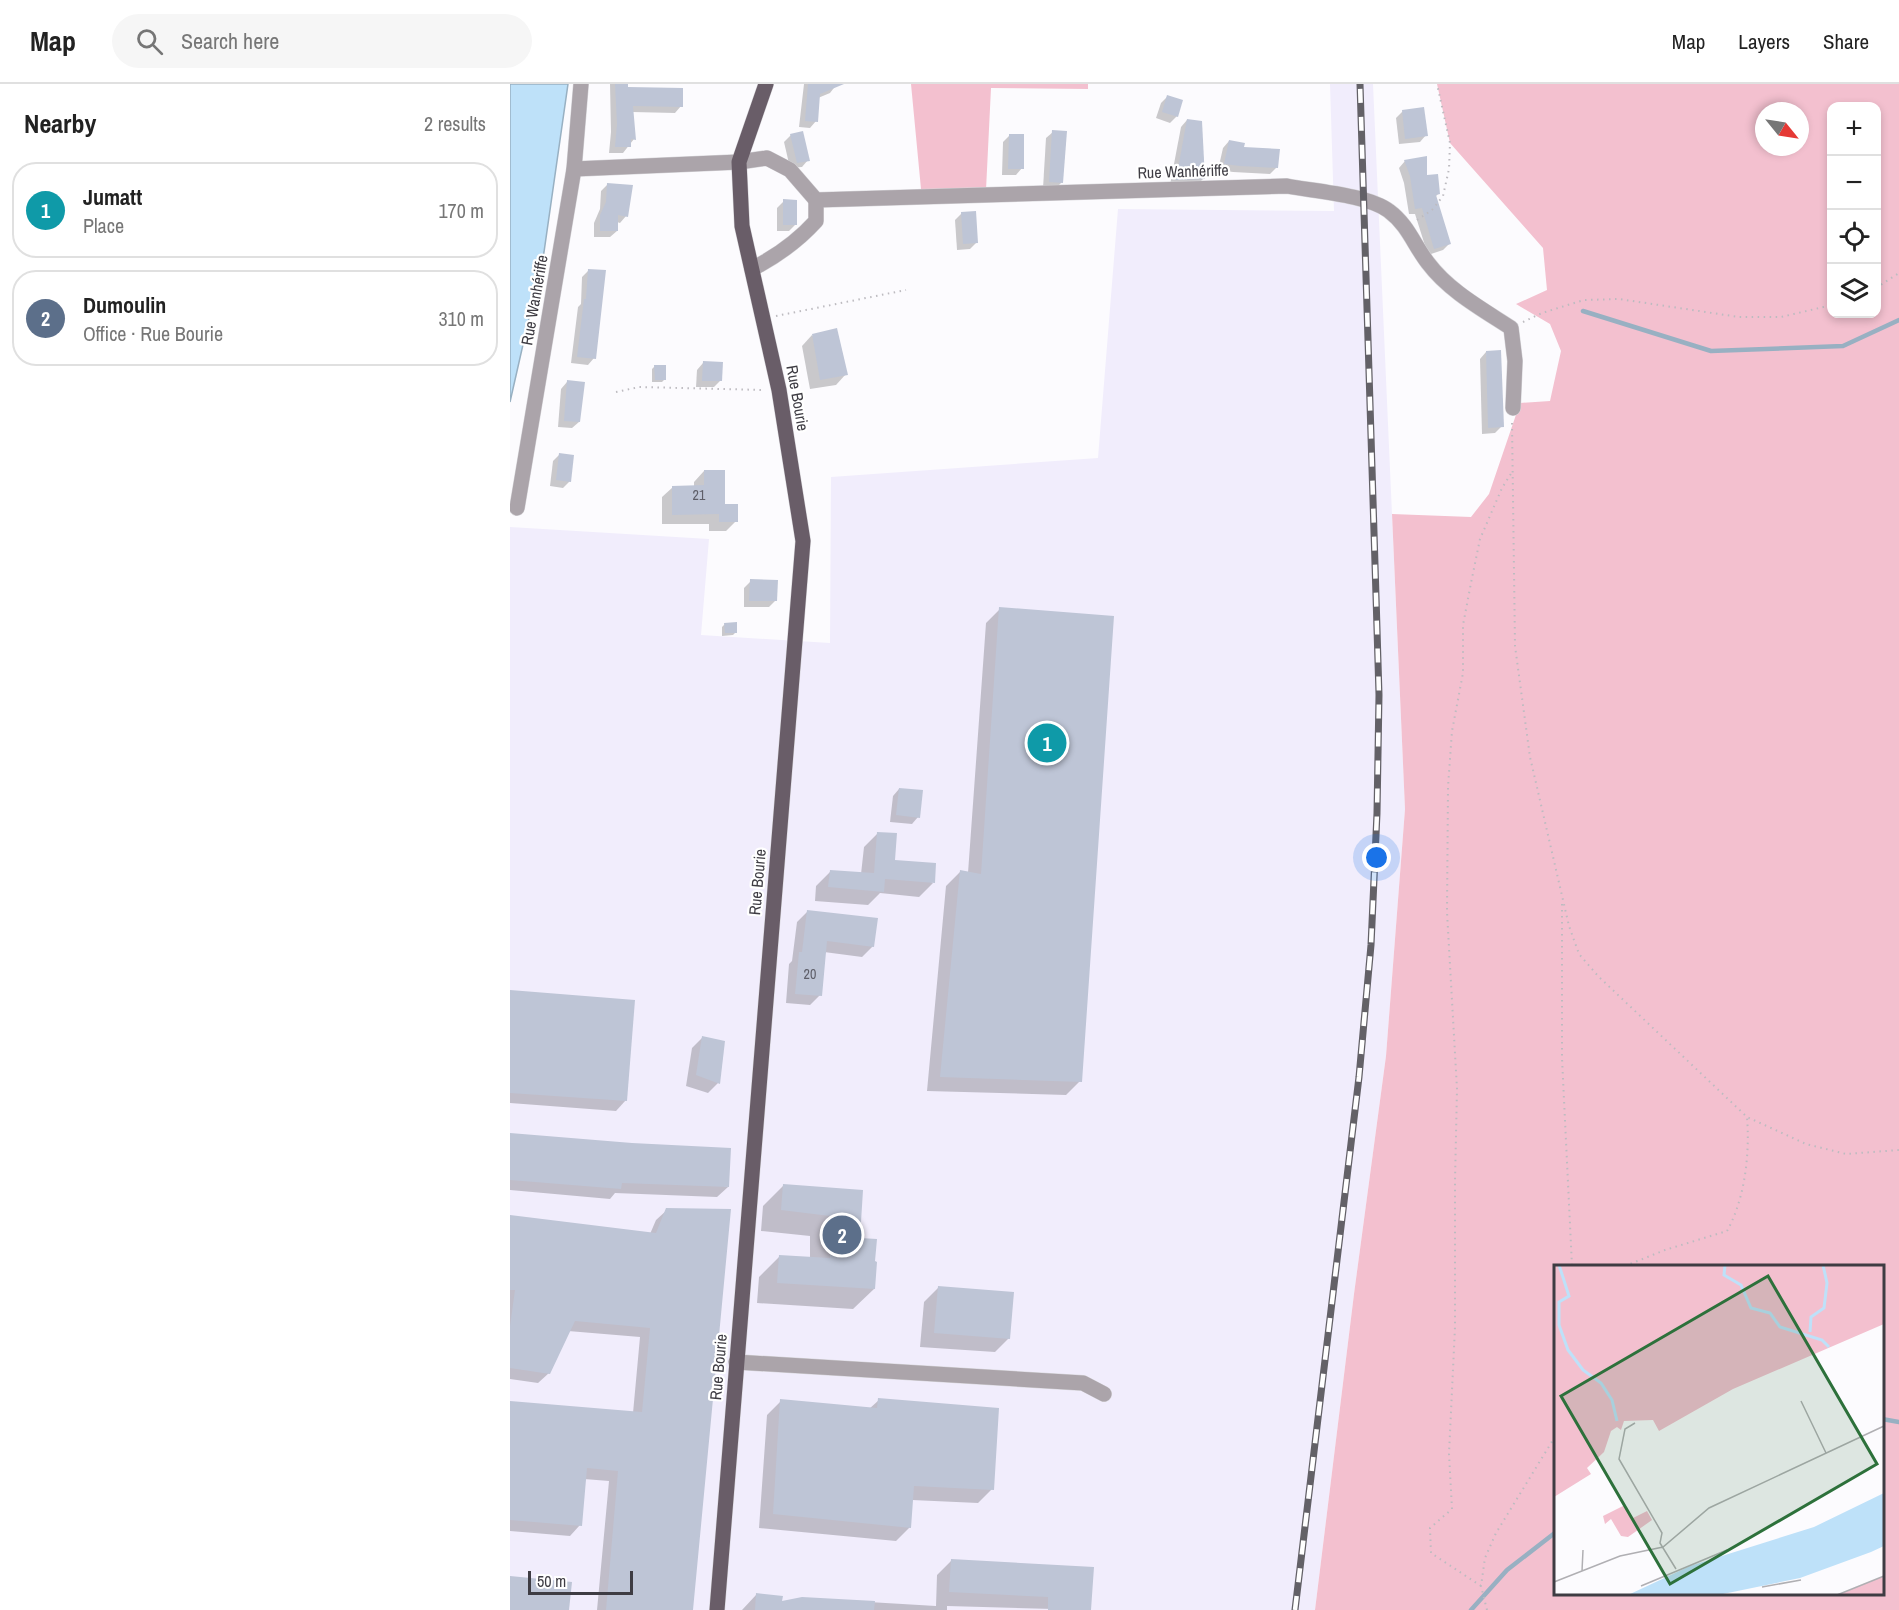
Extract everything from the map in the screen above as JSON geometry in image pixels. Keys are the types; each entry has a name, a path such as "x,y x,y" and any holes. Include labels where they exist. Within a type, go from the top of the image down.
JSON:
{"main road":[{"path":"739,162 766,84"},
{"name":"Rue Bourie","path":"717,1610 803,541 779,390 742,226 739,162"}],"street":[{"name":"Rue Wanhériffe","path":"517,508 574,169 581,84"},
{"path":"574,169 739,162 767,158 790,170 816,200 816,222 800,239 775,257 752,269"},
{"name":"Rue Wanhériffe","path":"816,200 1287,186 1363,200 1388,210 1408,229 1428,263 1448,286 1511,328"},
{"path":"1511,328 1515,361 1513,408"},
{"path":"736,1362 1083,1383 1104,1394"}],"path":[{"path":"1408,229 1432,210 1443,196 1449,169 1450,142 1437,84"},
{"path":"1881,285 1899,273"},
{"path":"764,319 906,290"},
{"path":"1511,328 1542,312 1584,300 1619,299 1739,317 1780,317 1827,306"},
{"path":"616,392 639,387 779,390"},
{"path":"1513,408 1515,646 1530,756 1562,898 1579,954 1598,976 1747,1117 1806,1144 1846,1154 1899,1150"},
{"path":"1481,1586 1431,1553 1430,1528 1452,1509 1449,1454 1455,1327 1455,1181 1458,1089 1448,912 1448,787 1452,731 1463,673 1463,625 1471,583 1480,539 1502,488 1512,472"},
{"path":"1562,898 1562,1058 1572,1265"},
{"path":"1628,1265 1727,1230 1735,1217 1745,1171 1747,1117"},
{"path":"1487,1610 1481,1586 1485,1558 1496,1533 1554,1438"}],"shaded area":[{"path":"911,84 1088,84 1088,89 991,88 986,190 921,189"},
{"path":"1330,84 1373,84 1405,809 1386,1056 1315,1610 510,1610 510,527 709,539 701,635 830,643 831,477 1098,458 1118,209 1334,211"},
{"path":"1437,84 1899,84 1899,1610 1315,1610 1386,1056 1405,809 1392,514 1471,517 1489,494 1520,403 1550,401 1561,351 1550,324 1516,304 1547,290 1543,248 1450,143"}],"water":[{"path":"510,84 568,84 544,252 510,402"}],"building":[{"path":"615,84 628,84 628,87 683,88 683,107 633,106 636,140 631,139 631,147 615,147 617,124"},
{"path":"808,84 844,84 820,94 818,122 805,121"},
{"path":"1167,95 1183,100 1178,117 1162,112"},
{"path":"1424,107 1428,136 1405,139 1402,110"},
{"path":"1187,119 1202,121 1205,179 1176,180"},
{"path":"1052,130 1067,131 1063,183 1049,182"},
{"path":"803,131 810,161 797,163 790,134"},
{"path":"1009,134 1024,134 1024,169 1008,169"},
{"path":"1229,140 1245,143 1244,147 1280,149 1278,168 1224,164"},
{"path":"1427,156 1427,175 1438,174 1440,194 1436,195 1451,244 1434,249 1422,208 1415,209 1410,176 1404,160"},
{"path":"607,183 633,185 628,217 618,215 618,231 600,231 600,215 606,202"},
{"path":"783,199 797,200 797,225 783,225"},
{"path":"976,211 978,243 963,244 961,212"},
{"path":"588,269 606,270 596,359 577,357"},
{"path":"837,328 848,375 820,380 812,334"},
{"path":"1501,350 1504,427 1488,428 1486,351"},
{"path":"703,361 723,362 722,381 702,381"},
{"path":"654,365 666,365 666,380 655,380"},
{"path":"567,380 585,382 580,422 564,421"},
{"path":"559,453 574,455 571,482 556,480"},
{"path":"704,470 725,470 725,504 738,504 738,522 719,522 719,514 672,515 672,486 704,485"},
{"path":"750,579 778,580 777,601 749,601"},
{"path":"999,607 1114,616 1082,1082 940,1077 960,870 981,874"},
{"path":"737,622 737,633 725,633 724,623"},
{"path":"899,788 923,790 920,818 896,815"},
{"path":"877,832 897,833 895,860 936,863 935,883 885,879 884,892 828,887 830,870 874,873"},
{"path":"807,910 878,918 874,947 827,941 822,996 795,994 799,952 802,952"},
{"path":"510,990 635,1000 627,1101 510,1093"},
{"path":"702,1036 725,1041 720,1084 696,1075"},
{"path":"510,1133 731,1148 729,1187 622,1183 621,1189 510,1180"},
{"path":"783,1184 863,1190 860,1238 877,1239 875,1289 777,1283 779,1255 830,1258 830,1216 781,1210"},
{"path":"666,1208 731,1209 693,1610 606,1610 618,1471 587,1468 582,1526 510,1520 510,1401 642,1412 650,1328 575,1321 550,1374 510,1368 510,1326 515,1290 510,1290 510,1215 656,1233"},
{"path":"938,1286 1014,1292 1010,1339 934,1333"},
{"path":"878,1398 999,1408 994,1490 914,1486 911,1528 773,1514 780,1399 877,1408"},
{"path":"951,1559 1094,1567 1091,1610 1048,1610 1048,1597 949,1592"},
{"path":"510,1576 572,1582 569,1610 510,1610"},
{"path":"756,1593 783,1596 782,1601 802,1597 875,1601 874,1610 755,1610"}],"waterway":[{"path":"1583,311 1711,351 1843,346 1899,320"},
{"path":"1884,1419 1899,1422"},
{"path":"1471,1610 1507,1570 1554,1534"}],"railway":[{"path":"1295,1610 1359,1077 1371,945 1377,813 1379,695 1360,84"}],"place":[{"name":"Jumatt","path":"1047,743"},
{"name":"Dumoulin","path":"842,1235"}]}
